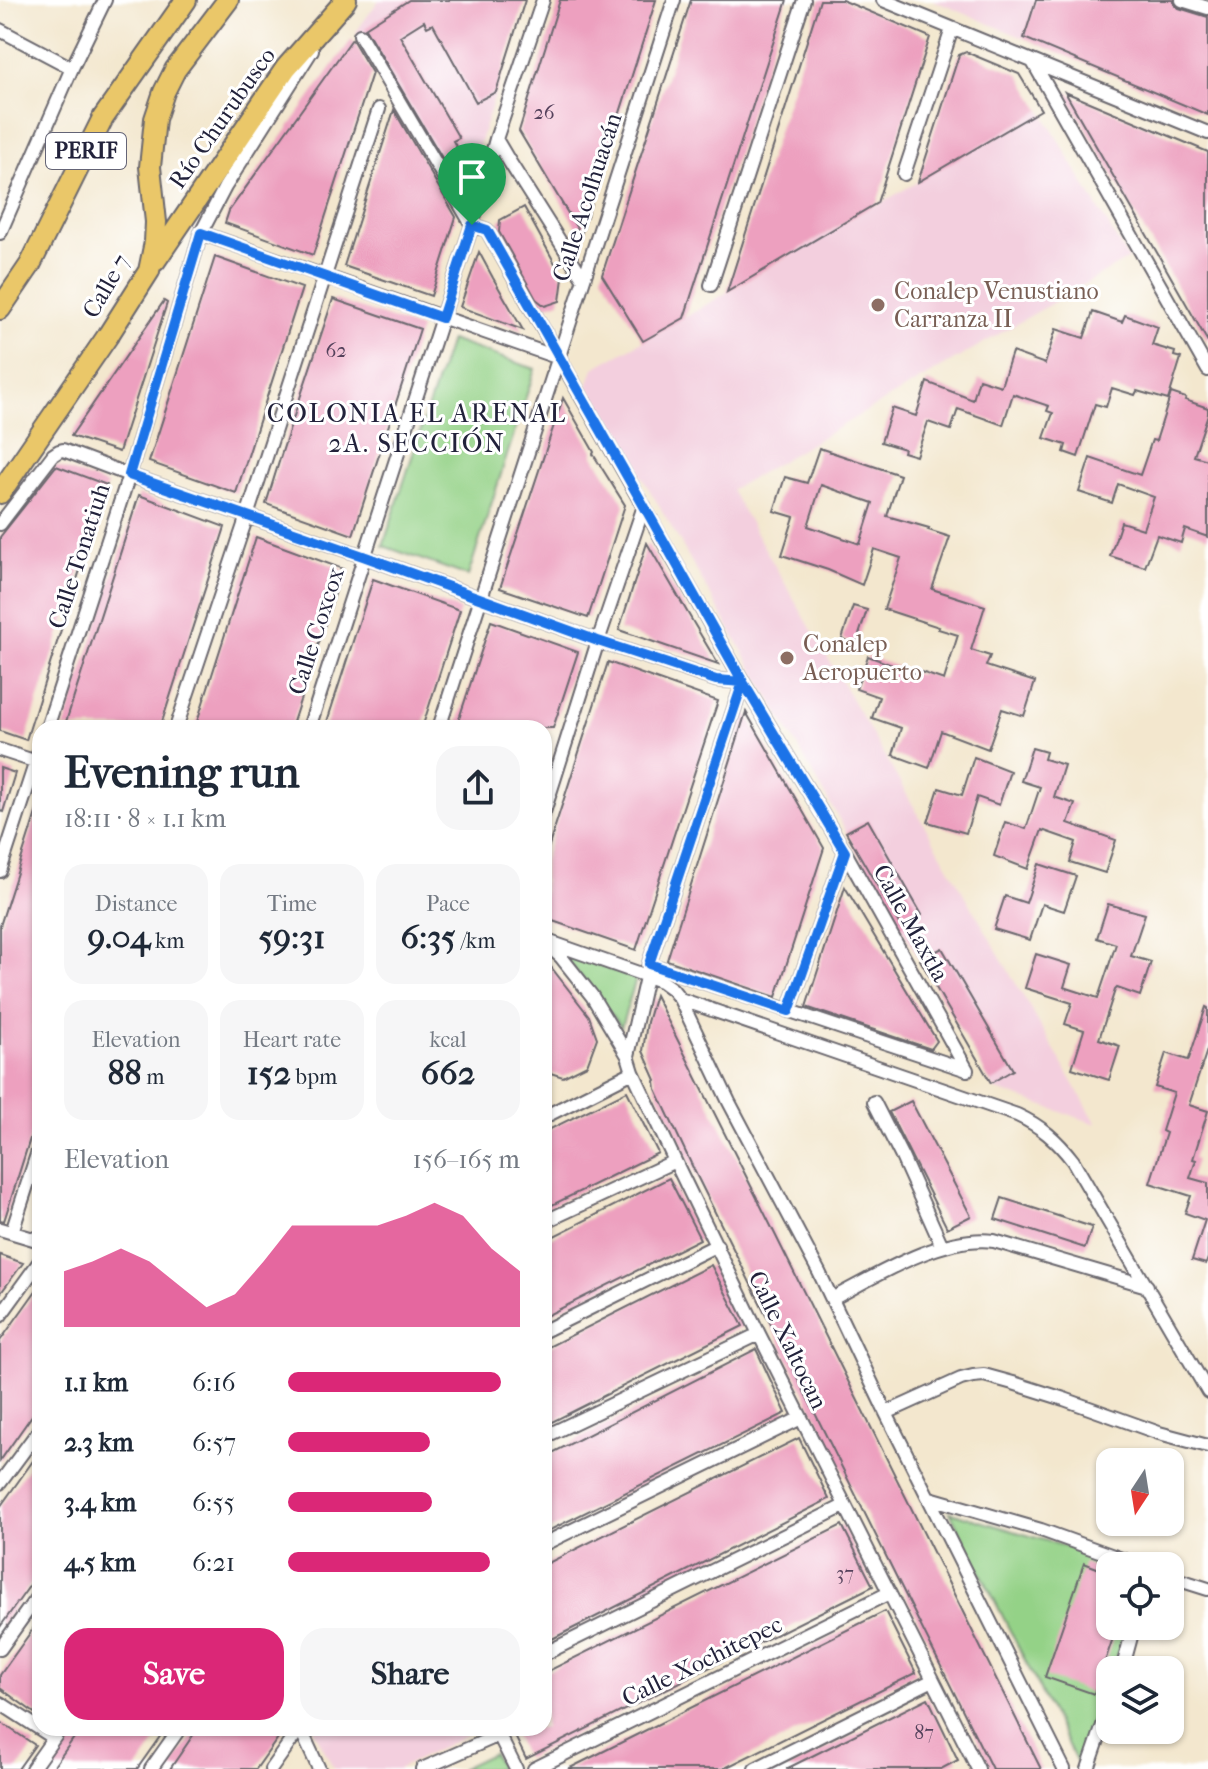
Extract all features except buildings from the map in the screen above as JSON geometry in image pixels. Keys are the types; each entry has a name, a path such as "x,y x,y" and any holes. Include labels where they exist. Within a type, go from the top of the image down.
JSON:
{"main road":[{"name":"PERIF","path":"0,309 30,265 103,118 186,0"},
{"name":"Calle 7","path":"0,493 149,271 156,222 150,167 155,119 175,70 228,0"},
{"name":"Río Churubusco","path":"149,271 286,68 341,6"}],"street":[{"path":"0,233 105,0"},
{"name":"Calle Coxcox","path":"312,720 543,0"},
{"name":"Calle Acolhuacán","path":"442,720 674,0"},
{"path":"711,285 804,0"},
{"path":"883,0 1208,133"},
{"path":"1182,0 1208,8"},
{"name":"Calle Tonatiuh","path":"50,720 129,475 201,233 225,187 341,6"},
{"path":"904,174 952,29"},
{"path":"0,30 72,68"},
{"name":"Calle Maxtla","path":"360,35 472,225 487,230 967,1070 789,1011"},
{"path":"1033,62 1208,370"},
{"path":"179,720 379,109"},
{"path":"496,139 583,278"},
{"path":"201,233 559,358"},
{"path":"0,524 53,455 67,451 598,641 716,680 743,682 648,969 628,1056"},
{"path":"552,787 644,506"},
{"path":"0,750 32,757"},
{"path":"0,871 32,778"},
{"path":"552,943 789,1011 845,852"},
{"name":"Calle Xaltocan","path":"552,949 592,996 628,1056 759,1334 974,1768"},
{"path":"648,969 680,999 1064,1769"},
{"path":"680,999 1037,1124 1060,1144 1073,1161 1208,1392"},
{"path":"552,1113 633,1072"},
{"path":"874,1102 942,1246"},
{"path":"552,1218 675,1161"},
{"path":"32,1165 6,1231 32,1239"},
{"path":"832,1299 942,1246 967,1240 994,1241 1147,1286"},
{"path":"552,1327 717,1245"},
{"path":"0,1316 32,1272"},
{"path":"552,1433 759,1334"},
{"path":"886,1413 961,1379 984,1375 1208,1446"},
{"path":"552,1540 801,1418"},
{"path":"0,1483 32,1440"},
{"path":"930,1498 1051,1533 1103,1552"},
{"path":"552,1650 844,1506"},
{"path":"1184,1581 1208,1589"},
{"name":"Calle Xochitepec","path":"534,1769 889,1593"},
{"path":"0,1649 32,1604"},
{"path":"755,1769 933,1680"},
{"path":"0,1703 32,1720"},
{"path":"32,1769 55,1736"},
{"path":"151,1769 174,1736"},
{"path":"271,1769 294,1736"},
{"path":"304,1736 319,1769"},
{"path":"422,1769 487,1736"},
{"path":"500,1736 516,1769"},
{"path":"1088,1769 1097,1744"}],"shaded area":[{"path":"379,0 412,0 450,13 496,92 458,210 356,32"},
{"path":"932,0 1036,0 1024,38"},
{"path":"1041,110 1128,259 731,490 1097,1124 994,1089 588,386 594,368"},
{"path":"317,1736 465,1736 398,1769 334,1769"}],"green space":[{"path":"450,340 535,369 468,576 383,546"},
{"path":"560,951 636,979 621,1027"},
{"path":"950,1512 1096,1556 1096,1640 1122,1640 1116,1656 1096,1656 1096,1717 1079,1767"},
{"path":"493,1753 501,1769 460,1769"}],"place":[{"name":"Conalep Venustiano Carranza II","path":"878,305"},
{"name":"Conalep Aeropuerto","path":"787,658"}],"district":[{"name":"COLONIA EL ARENAL 2A. SECCIÓN","path":"417,428"}],"route":[{"path":"472,225 442,318 201,233 129,475 598,641 716,680 743,682 649,964 789,1011 845,852 743,682 487,230 472,225"}]}
